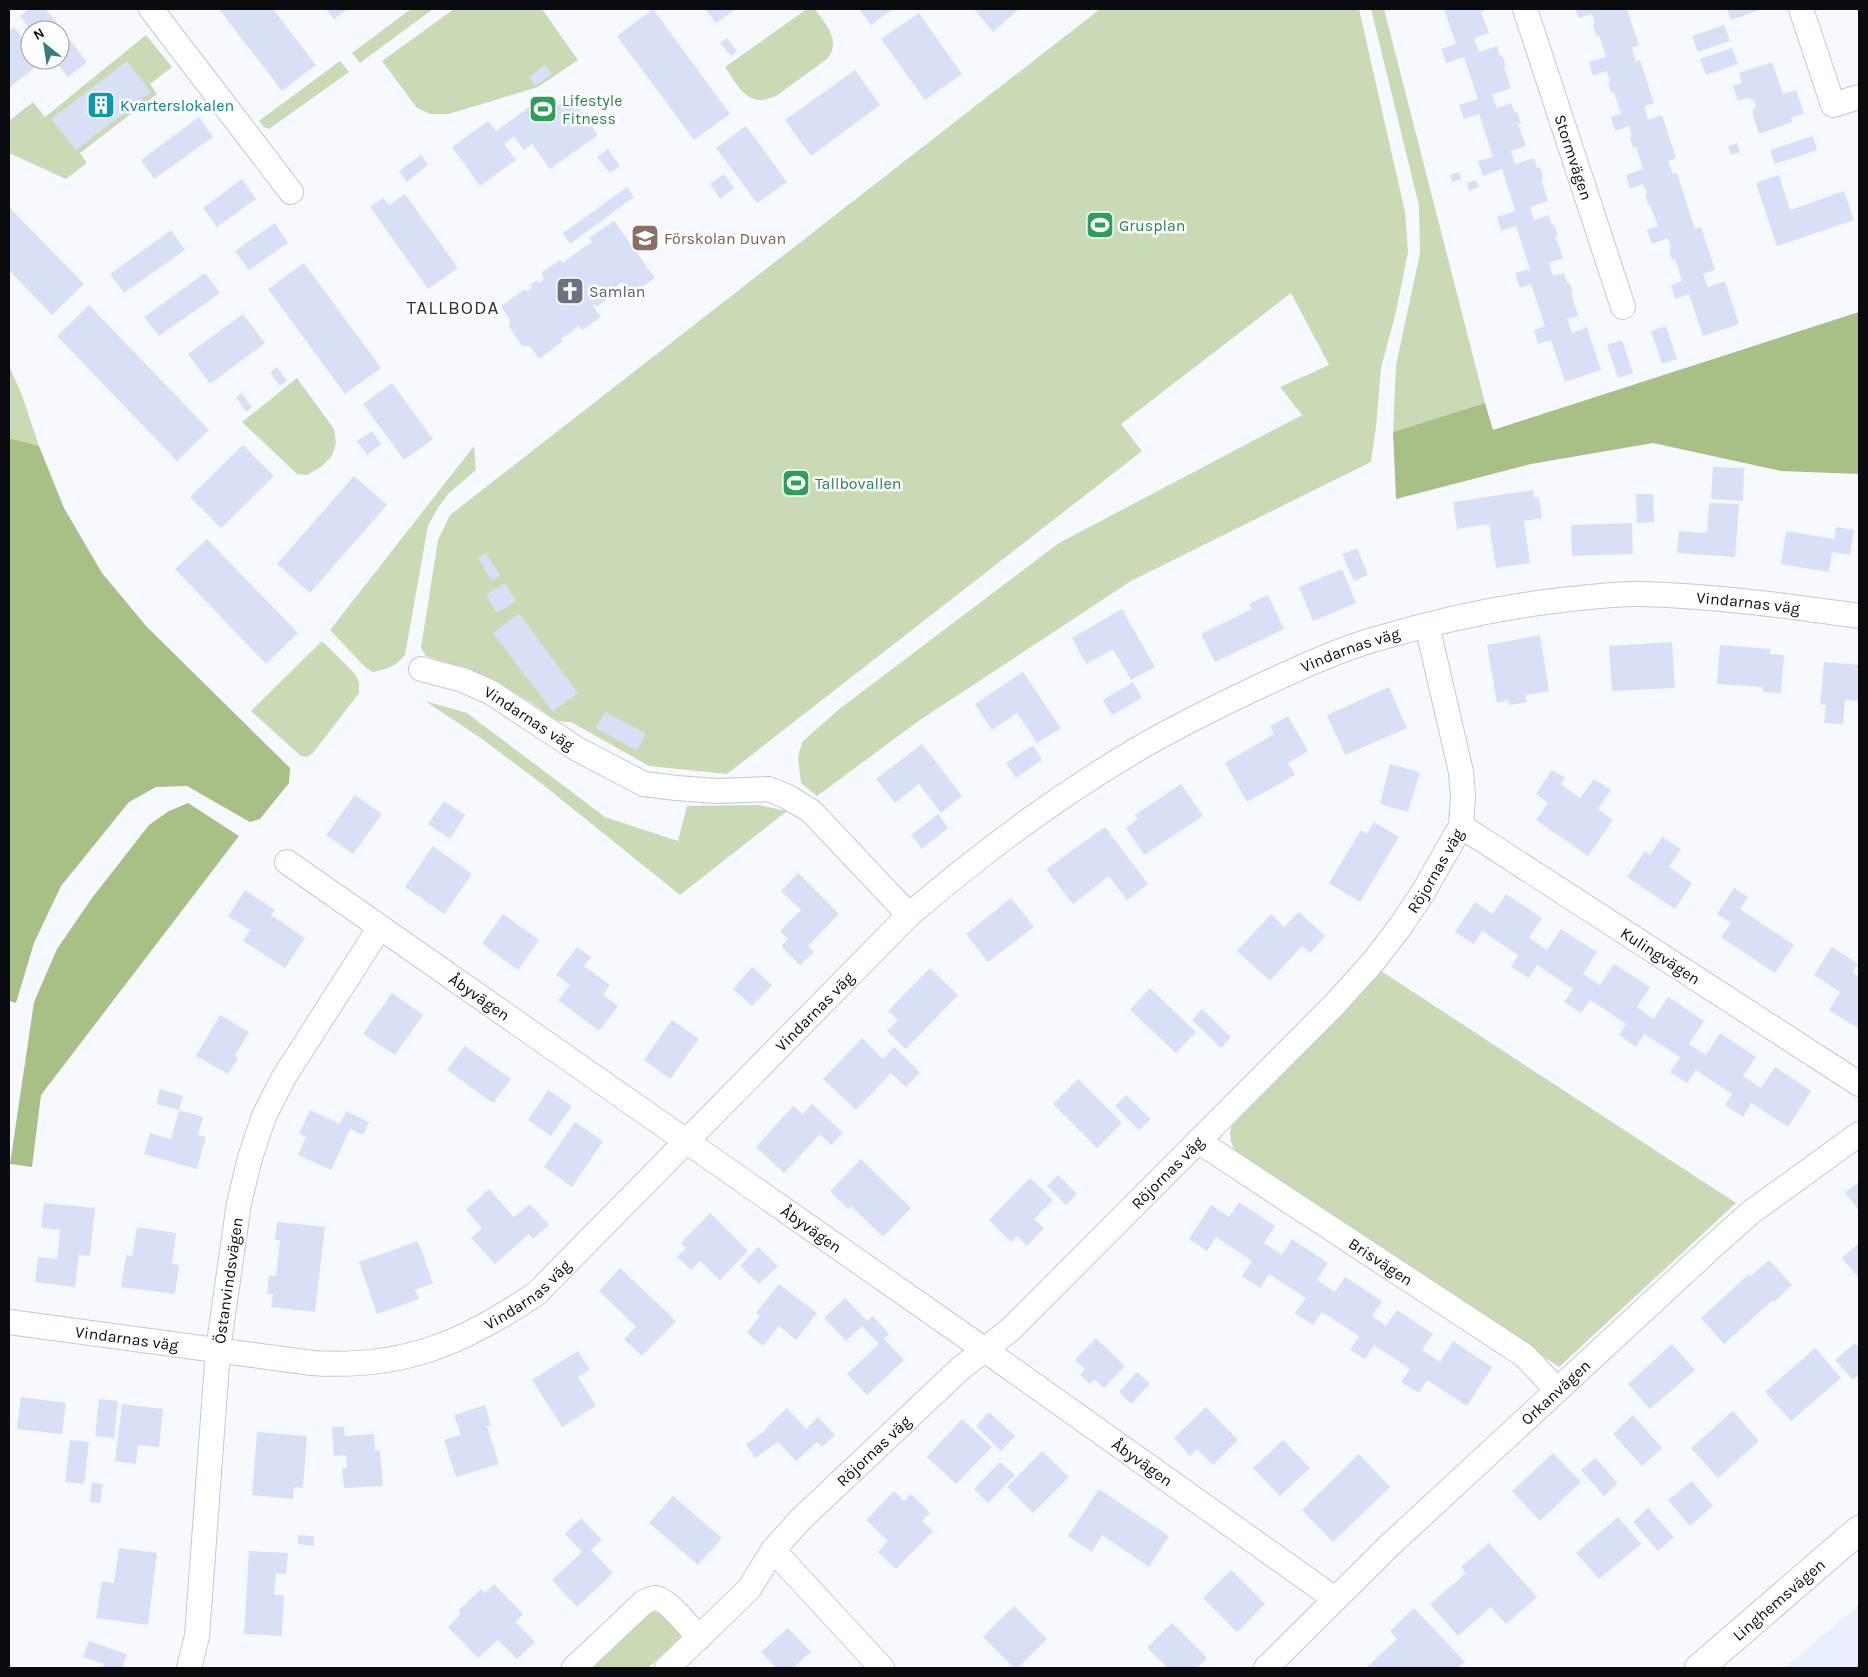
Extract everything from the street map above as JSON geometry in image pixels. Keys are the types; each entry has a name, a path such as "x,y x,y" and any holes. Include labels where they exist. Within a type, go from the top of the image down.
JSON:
{"main road":[{"name":"Linghemsvägen","path":"1699,1668 1859,1530"}],"street":[{"path":"151,9 291,192"},
{"name":"Stormvägen","path":"1525,9 1623,307"},
{"path":"1801,9 1833,106 1859,97"},
{"name":"Vindarnas väg","path":"9,1322 343,1366 375,1363 441,1347 475,1332 537,1293 909,915 955,876 997,843 1074,789 1137,749 1191,720 1313,662 1376,639 1488,610 1533,603 1642,594 1736,600 1859,616"},
{"name":"Röjornas väg","path":"667,1668 749,1589 773,1550 801,1519 961,1368 1010,1330 1335,1004 1373,962 1400,926 1422,894 1460,826 1464,797 1461,772 1427,625"},
{"name":"Vindarnas väg","path":"421,669 463,680 490,692 577,749 644,784 717,791 768,789 786,796 811,811 909,915"},
{"name":"Kulingvägen","path":"1460,826 1859,1084"},
{"name":"Åbyvägen","path":"287,862 985,1350 1335,1599"},
{"name":"Östanvindsvägen","path":"190,1668 197,1636 218,1350 239,1203 250,1158 264,1116 284,1078 380,927"},
{"name":"Orkanvägen","path":"1266,1668 1391,1544 1750,1213 1859,1134"},
{"name":"Brisvägen","path":"1198,1141 1525,1356 1557,1390"},
{"path":"773,1550 882,1668"},
{"path":"574,1668 644,1602 654,1598 662,1600 669,1606 699,1638"}],"shaded area":[{"path":"1859,1605 1859,1668 1784,1668"}],"green space":[{"path":"411,9 433,9 360,63 352,53"},
{"path":"454,9 542,9 578,60 538,87 449,114 430,114 417,108 382,61"},
{"path":"807,9 815,9 831,33 833,45 827,59 776,96 758,100 745,94 725,67"},
{"path":"1100,9 1359,9 1405,212 1408,252 1396,312 1381,368 1371,462 1131,581 920,720 817,796 801,783 798,758 802,742 838,710 1059,543 1302,415 1280,387 1329,365 1291,293 1121,424 1142,451 727,774 649,766 571,722 553,718 524,698 497,683 470,671 426,656 421,648 438,540 450,515","holes":["519,614 577,693 553,711 494,633"]},
{"path":"1371,9 1384,9 1485,403 1393,432 1396,365 1420,253 1419,206"},
{"path":"146,35 172,67 150,84 157,94 80,153 87,163 66,179 9,153 9,121 33,102 45,117"},
{"path":"340,61 349,72 269,129 264,127 259,121"},
{"path":"1859,312 1859,474 1781,471 1653,443 1531,464 1396,499 1393,432 1485,403 1493,430"},
{"path":"9,366 22,395 39,446 9,438"},
{"path":"297,378 334,429 336,443 332,456 321,467 307,475 297,474 242,422"},
{"path":"9,438 39,446 64,508 102,573 147,627 290,768 289,783 260,819 250,822 187,786 156,787 129,802 61,886 34,943 16,1003 9,1001"},
{"path":"474,446 476,470 449,493 428,526 405,655 391,666 373,672 365,667 330,630"},
{"path":"322,641 356,675 359,683 359,693 313,753 307,757 301,756 251,711"},
{"path":"425,701 467,713 605,817 678,841 687,806 758,805 787,811 680,895 542,784 482,739"},
{"path":"188,803 239,836 41,1095 32,1167 10,1164 34,1002 57,949 92,898 149,825 169,811"},
{"path":"1381,971 1736,1203 1559,1367 1236,1153 1230,1133 1234,1120"},
{"path":"650,1611 661,1614 669,1619 681,1637 648,1668 588,1668"}],"building":[{"path":"29,9 46,9 55,20 23,20 20,16"},
{"path":"219,9 273,9 316,65 282,91"},
{"path":"326,9 348,9 334,19"},
{"path":"653,9 730,114 694,140 617,36"},
{"path":"705,9 736,9 716,23"},
{"path":"859,9 893,9 871,25"},
{"path":"974,9 1019,9 993,32"},
{"path":"1444,9 1483,9 1484,11 1481,12 1489,33 1474,38 1479,52 1497,46 1506,66 1504,67 1511,88 1492,95 1497,108 1511,103 1521,123 1518,124 1526,146 1511,151 1515,164 1534,158 1537,168 1540,167 1543,178 1541,179 1548,201 1530,207 1534,220 1549,215 1552,225 1554,224 1558,235 1555,236 1563,258 1549,263 1553,276 1564,273 1567,283 1569,282 1578,316 1567,319 1572,333 1587,327 1601,370 1565,382 1551,340 1538,344 1534,330 1545,326 1531,284 1520,288 1515,273 1530,269 1516,226 1501,231 1497,217 1515,211 1502,169 1483,176 1478,161 1493,157 1479,114 1464,119 1459,105 1478,99 1464,57 1446,63 1441,49 1456,44"},
{"path":"1575,9 1627,9 1639,45 1632,48 1636,62 1640,60 1654,103 1644,106 1648,120 1662,115 1676,158 1668,161 1673,174 1677,173 1695,229 1701,227 1715,270 1703,274 1708,287 1725,281 1739,324 1703,336 1689,294 1675,299 1671,285 1682,281 1675,259 1672,260 1668,238 1652,244 1647,230 1658,226 1650,205 1648,205 1645,194 1647,194 1643,184 1630,189 1626,175 1643,169 1636,147 1633,148 1629,126 1615,131 1611,117 1621,114 1614,92 1611,93 1607,71 1593,76 1589,62 1606,57 1599,35 1596,36 1592,14 1579,18"},
{"path":"1727,9 1762,9 1731,20"},
{"path":"919,13 962,74 925,100 881,39"},
{"path":"1724,25 1730,41 1698,52 1692,36"},
{"path":"14,27 20,34 20,70 32,70 9,88 9,31"},
{"path":"727,38 737,51 731,56 720,43"},
{"path":"70,40 87,62 68,77 62,70 70,70"},
{"path":"1732,48 1738,64 1706,75 1700,59"},
{"name":"Kvarterslokalen","path":"127,61 151,92 76,150 51,119"},
{"path":"1772,62 1783,94 1796,90 1804,113 1791,118 1792,122 1759,134 1752,112 1756,106 1753,100 1747,98 1738,101 1733,86 1742,83 1739,73"},
{"path":"545,65 552,74 535,86 529,77"},
{"path":"855,70 880,105 811,156 785,120"},
{"path":"546,95 554,108 567,99 575,110 578,107 598,135 550,169 532,144 524,150 514,137 504,144 516,160 480,186 452,147 488,121 496,131"},
{"path":"199,117 213,137 154,179 141,160"},
{"path":"746,126 787,182 757,203 716,148"},
{"path":"1813,136 1817,150 1775,164 1770,150"},
{"path":"1737,143 1740,152 1731,155 1728,146"},
{"path":"608,149 620,166 610,173 597,157"},
{"path":"421,155 428,165 407,182 399,171"},
{"path":"1459,172 1461,179 1452,182 1450,175"},
{"path":"724,174 734,188 720,199 710,184"},
{"path":"1779,175 1790,210 1844,191 1854,220 1777,246 1756,183"},
{"path":"242,179 256,199 217,227 203,208"},
{"path":"1476,180 1479,187 1469,191 1467,183"},
{"path":"627,187 634,197 570,244 563,233"},
{"path":"405,194 458,268 428,289 370,207 383,198 389,205"},
{"path":"9,207 84,284 52,315 9,270"},
{"name":"Samlan","path":"614,221 655,278 631,294 622,282 597,307 595,304 593,306 601,317 582,330 579,326 539,359 530,346 522,346 509,327 510,320 501,306 525,289 526,292 532,288 530,285 537,280 539,283 544,279 541,273 560,260 562,263 592,242 589,238"},
{"path":"275,223 288,243 249,270 235,251"},
{"path":"171,230 185,250 124,293 110,274"},
{"path":"304,263 381,368 345,394 268,289"},
{"path":"205,273 220,293 159,336 144,317"},
{"path":"89,305 209,430 177,461 57,336"},
{"path":"243,314 265,343 210,384 188,354"},
{"path":"1666,326 1677,359 1662,364 1651,331"},
{"path":"1622,340 1633,373 1618,378 1607,345"},
{"path":"277,367 287,381 280,386 270,372"},
{"path":"392,383 433,439 404,460 363,404"},
{"path":"242,393 252,407 246,412 236,397"},
{"path":"372,431 381,444 367,455 357,441"},
{"path":"243,445 274,476 221,528 190,497"},
{"path":"1713,467 1744,468 1743,501 1711,499"},
{"path":"354,476 387,505 310,593 277,564"},
{"path":"1533,490 1534,498 1539,497 1542,518 1524,521 1530,563 1496,568 1489,524 1457,529 1453,502"},
{"path":"1636,494 1653,494 1654,522 1637,523"},
{"path":"1709,503 1739,504 1735,557 1677,553 1679,531 1707,533"},
{"path":"1632,523 1633,554 1572,556 1571,525"},
{"path":"1836,527 1854,530 1850,555 1832,552 1829,572 1781,564 1786,531 1834,539"},
{"path":"207,539 298,633 266,664 175,569"},
{"path":"1357,548 1368,575 1354,581 1342,554"},
{"path":"486,553 500,575 492,581 478,558"},
{"path":"1342,569 1356,603 1313,621 1299,587"},
{"path":"505,583 516,601 497,613 486,595"},
{"path":"1268,595 1284,629 1215,662 1201,634 1252,609 1249,604"},
{"path":"1122,609 1155,667 1131,680 1113,649 1086,664 1072,638"},
{"path":"519,614 578,693 552,711 493,633"},
{"path":"1540,635 1549,691 1525,695 1527,702 1509,705 1508,700 1497,703 1487,645"},
{"path":"1672,642 1675,688 1612,691 1609,646"},
{"path":"1720,645 1770,649 1770,654 1784,655 1781,693 1763,692 1763,687 1717,684"},
{"path":"1824,662 1859,665 1859,701 1845,700 1843,724 1824,723 1826,705 1820,704"},
{"path":"1023,672 1061,728 1037,743 1017,713 992,730 975,704"},
{"path":"1133,682 1142,698 1112,715 1103,700"},
{"path":"1389,687 1407,728 1345,755 1327,715"},
{"path":"605,712 646,734 637,751 596,728"},
{"path":"1288,716 1308,751 1288,763 1295,775 1247,802 1225,763 1274,734 1270,726"},
{"path":"922,744 962,796 941,813 919,784 895,803 876,779"},
{"path":"1033,745 1042,760 1016,778 1006,763"},
{"path":"1390,764 1420,772 1408,812 1380,804"},
{"path":"1552,770 1565,778 1561,784 1580,798 1594,779 1611,790 1598,809 1613,820 1588,856 1536,820 1548,803 1536,794"},
{"path":"1181,784 1203,816 1144,855 1126,828 1138,819 1135,815"},
{"path":"355,795 382,814 353,854 326,835"},
{"path":"444,801 465,815 450,839 428,824"},
{"path":"938,814 948,828 922,849 911,835"},
{"path":"1374,822 1399,837 1360,902 1329,883 1361,830 1367,834"},
{"path":"1105,827 1148,884 1127,900 1109,876 1073,904 1046,869"},
{"path":"1662,837 1681,849 1669,867 1692,883 1675,909 1627,877 1645,851 1650,855"},
{"path":"433,846 472,874 444,914 405,887"},
{"path":"798,873 839,914 808,946 814,952 800,965 781,946 788,939 780,931 801,910 781,891"},
{"path":"1734,888 1748,897 1740,909 1794,945 1775,973 1721,937 1731,923 1717,914"},
{"path":"245,890 275,910 271,915 305,938 285,968 243,941 250,930 228,916"},
{"path":"1506,894 1542,918 1529,938 1547,950 1561,929 1597,952 1583,974 1600,985 1614,964 1650,987 1637,1007 1654,1019 1668,997 1704,1021 1689,1044 1706,1055 1720,1033 1756,1057 1743,1076 1761,1088 1775,1067 1811,1091 1788,1127 1751,1103 1743,1117 1725,1105 1732,1094 1696,1070 1687,1083 1670,1072 1680,1057 1644,1034 1636,1047 1619,1035 1626,1024 1590,1000 1581,1013 1564,1002 1573,989 1537,965 1529,978 1511,967 1518,955 1482,931 1474,944 1455,932 1475,902 1493,914"},
{"path":"1011,898 1034,927 988,962 966,934"},
{"path":"1299,912 1325,936 1310,953 1302,946 1270,981 1237,951 1271,914 1284,927"},
{"path":"503,914 539,940 518,970 482,944"},
{"path":"577,947 591,957 584,966 610,985 603,995 618,1006 599,1031 558,1000 570,985 556,975"},
{"path":"1832,947 1858,964 1853,972 1859,977 1859,1029 1829,1010 1840,992 1814,975"},
{"path":"752,967 772,985 752,1006 733,989"},
{"path":"930,968 958,995 906,1049 887,1031 898,1020 888,1011"},
{"path":"1150,988 1196,1032 1176,1053 1130,1010"},
{"path":"392,993 423,1015 395,1055 363,1034"},
{"path":"1202,1009 1231,1037 1221,1048 1192,1020"},
{"path":"220,1015 249,1032 235,1056 238,1058 228,1074 196,1056"},
{"path":"672,1020 699,1039 670,1079 644,1060"},
{"path":"862,1038 883,1059 894,1047 920,1072 906,1087 891,1073 856,1110 823,1079"},
{"path":"465,1046 511,1079 493,1103 447,1070"},
{"path":"1078,1079 1122,1123 1097,1148 1053,1104"},
{"path":"160,1089 183,1096 179,1110 156,1104"},
{"path":"548,1090 572,1106 551,1136 528,1120"},
{"path":"1126,1095 1151,1119 1139,1130 1115,1106"},
{"path":"812,1104 843,1133 831,1145 820,1134 784,1173 756,1147 793,1106 803,1114"},
{"path":"179,1110 203,1117 198,1135 206,1137 197,1169 144,1154 150,1133 171,1139"},
{"path":"310,1110 340,1124 346,1111 369,1122 363,1135 350,1129 331,1170 298,1155 306,1137 299,1134"},
{"path":"575,1122 603,1141 572,1187 544,1167"},
{"path":"861,1159 911,1208 883,1237 851,1206 848,1209 830,1191"},
{"path":"1058,1175 1077,1194 1066,1205 1047,1186"},
{"path":"1030,1178 1053,1200 1034,1219 1044,1228 1027,1246 1017,1236 1011,1242 989,1220"},
{"path":"1859,1182 1859,1211 1845,1192"},
{"path":"489,1189 514,1217 530,1204 549,1225 533,1239 529,1234 495,1264 471,1238 482,1228 466,1210"},
{"path":"1239,1202 1275,1226 1264,1243 1282,1255 1292,1239 1328,1263 1317,1280 1335,1292 1345,1277 1382,1301 1372,1316 1386,1326 1397,1310 1433,1334 1422,1350 1440,1362 1453,1341 1492,1367 1467,1406 1427,1380 1419,1393 1401,1382 1410,1369 1374,1345 1365,1359 1350,1350 1359,1336 1322,1312 1313,1325 1295,1313 1306,1298 1269,1274 1260,1288 1242,1276 1252,1261 1216,1237 1207,1251 1189,1239 1211,1205 1229,1217"},
{"path":"44,1203 95,1208 90,1256 79,1255 75,1287 35,1282 38,1257 57,1259 60,1230 41,1228"},
{"path":"710,1213 748,1251 720,1280 700,1261 691,1270 677,1257 686,1248 681,1243"},
{"path":"277,1222 325,1227 315,1312 271,1307 273,1294 267,1294 269,1275 276,1276 280,1240 275,1240"},
{"path":"137,1227 176,1233 172,1264 179,1265 175,1294 121,1287 126,1255 132,1257"},
{"path":"418,1241 433,1283 415,1290 419,1299 377,1314 359,1262"},
{"path":"1859,1243 1859,1276 1858,1277 1842,1258"},
{"path":"758,1247 778,1266 759,1284 740,1266"},
{"path":"1769,1260 1792,1285 1724,1344 1701,1318 1749,1274 1751,1276"},
{"path":"620,1268 676,1321 642,1356 624,1339 636,1327 599,1291"},
{"path":"779,1284 817,1313 796,1340 779,1326 763,1346 747,1333 760,1316 756,1313"},
{"path":"845,1298 867,1321 873,1316 889,1334 884,1339 904,1360 867,1395 847,1374 879,1344 862,1326 846,1341 824,1318"},
{"path":"1096,1338 1125,1366 1104,1388 1094,1379 1090,1384 1080,1375 1085,1369 1075,1360"},
{"path":"1855,1343 1859,1348 1859,1375 1853,1380 1835,1360"},
{"path":"1672,1344 1695,1370 1650,1409 1628,1384"},
{"path":"1815,1348 1841,1378 1791,1421 1765,1392"},
{"path":"578,1351 590,1370 578,1377 596,1406 562,1427 532,1380"},
{"path":"1137,1372 1150,1384 1131,1404 1119,1392"},
{"path":"21,1397 66,1403 62,1434 17,1429"},
{"path":"99,1399 118,1401 114,1438 95,1436"},
{"path":"122,1404 163,1409 159,1447 138,1445 136,1464 115,1461"},
{"path":"485,1405 491,1425 487,1426 499,1464 456,1477 444,1440 461,1435 454,1415"},
{"path":"1206,1407 1238,1440 1213,1465 1197,1449 1190,1456 1174,1438"},
{"path":"787,1408 806,1429 818,1417 835,1435 822,1447 817,1442 796,1461 778,1442 755,1458 746,1444 766,1430"},
{"path":"1733,1411 1759,1441 1718,1478 1691,1448"},
{"path":"989,1412 1015,1436 1001,1451 976,1426"},
{"path":"1633,1415 1662,1448 1642,1466 1613,1434"},
{"path":"962,1419 992,1447 956,1484 927,1457"},
{"path":"332,1427 344,1427 345,1436 374,1434 375,1451 380,1450 383,1486 344,1488 342,1468 347,1468 346,1455 334,1456"},
{"path":"257,1432 307,1436 303,1488 294,1487 293,1499 252,1495"},
{"path":"70,1440 89,1442 84,1484 65,1482"},
{"path":"1283,1440 1310,1468 1280,1496 1253,1468"},
{"path":"1042,1451 1069,1477 1033,1513 1007,1487"},
{"path":"1553,1453 1581,1482 1540,1521 1512,1491"},
{"path":"1359,1454 1390,1487 1333,1542 1302,1510"},
{"path":"1595,1458 1618,1483 1604,1496 1581,1470"},
{"path":"1000,1462 1015,1475 988,1503 974,1489"},
{"path":"1692,1481 1713,1506 1690,1526 1668,1500"},
{"path":"92,1482 103,1484 100,1503 90,1502"},
{"path":"1099,1489 1169,1536 1149,1567 1102,1535 1092,1552 1068,1536"},
{"path":"894,1491 904,1501 911,1494 930,1513 922,1521 933,1531 896,1569 878,1552 888,1541 866,1520"},
{"path":"673,1496 722,1538 698,1565 649,1523"},
{"path":"1648,1508 1674,1537 1658,1551 1633,1522"},
{"path":"1618,1517 1641,1544 1599,1579 1576,1553"},
{"path":"581,1518 602,1540 591,1550 613,1573 577,1607 552,1580 582,1552 565,1534"},
{"path":"298,1535 314,1536 314,1546 298,1544"},
{"path":"1489,1543 1537,1597 1506,1624 1491,1607 1458,1636 1430,1604 1466,1573 1461,1567"},
{"path":"119,1548 157,1553 148,1625 96,1618 102,1581 114,1583"},
{"path":"249,1551 288,1553 286,1574 276,1573 274,1595 284,1595 282,1636 244,1634"},
{"path":"1231,1570 1265,1604 1237,1632 1203,1598"},
{"path":"494,1584 523,1614 515,1622 535,1642 517,1659 498,1640 478,1658 448,1627 461,1614 458,1611 481,1589 485,1593"},
{"path":"1014,1606 1047,1639 1018,1668 1014,1668 983,1637"},
{"path":"1414,1608 1465,1662 1457,1668 1366,1668 1397,1639 1390,1631"},
{"path":"1172,1623 1207,1658 1197,1668 1168,1668 1147,1648"},
{"path":"788,1628 811,1652 795,1668 776,1668 761,1652"},
{"path":"89,1641 127,1654 122,1668 102,1668 104,1664 83,1657"}],"place":[{"name":"Kvarterslokalen","path":"101,105"},
{"name":"Lifestyle Fitness","path":"543,109"},
{"name":"Grusplan","path":"1100,225"},
{"name":"Förskolan Duvan","path":"645,238"},
{"name":"Samlan","path":"570,291"},
{"name":"Tallbovallen","path":"796,483"}],"district":[{"name":"TALLBODA","path":"453,307"}]}
